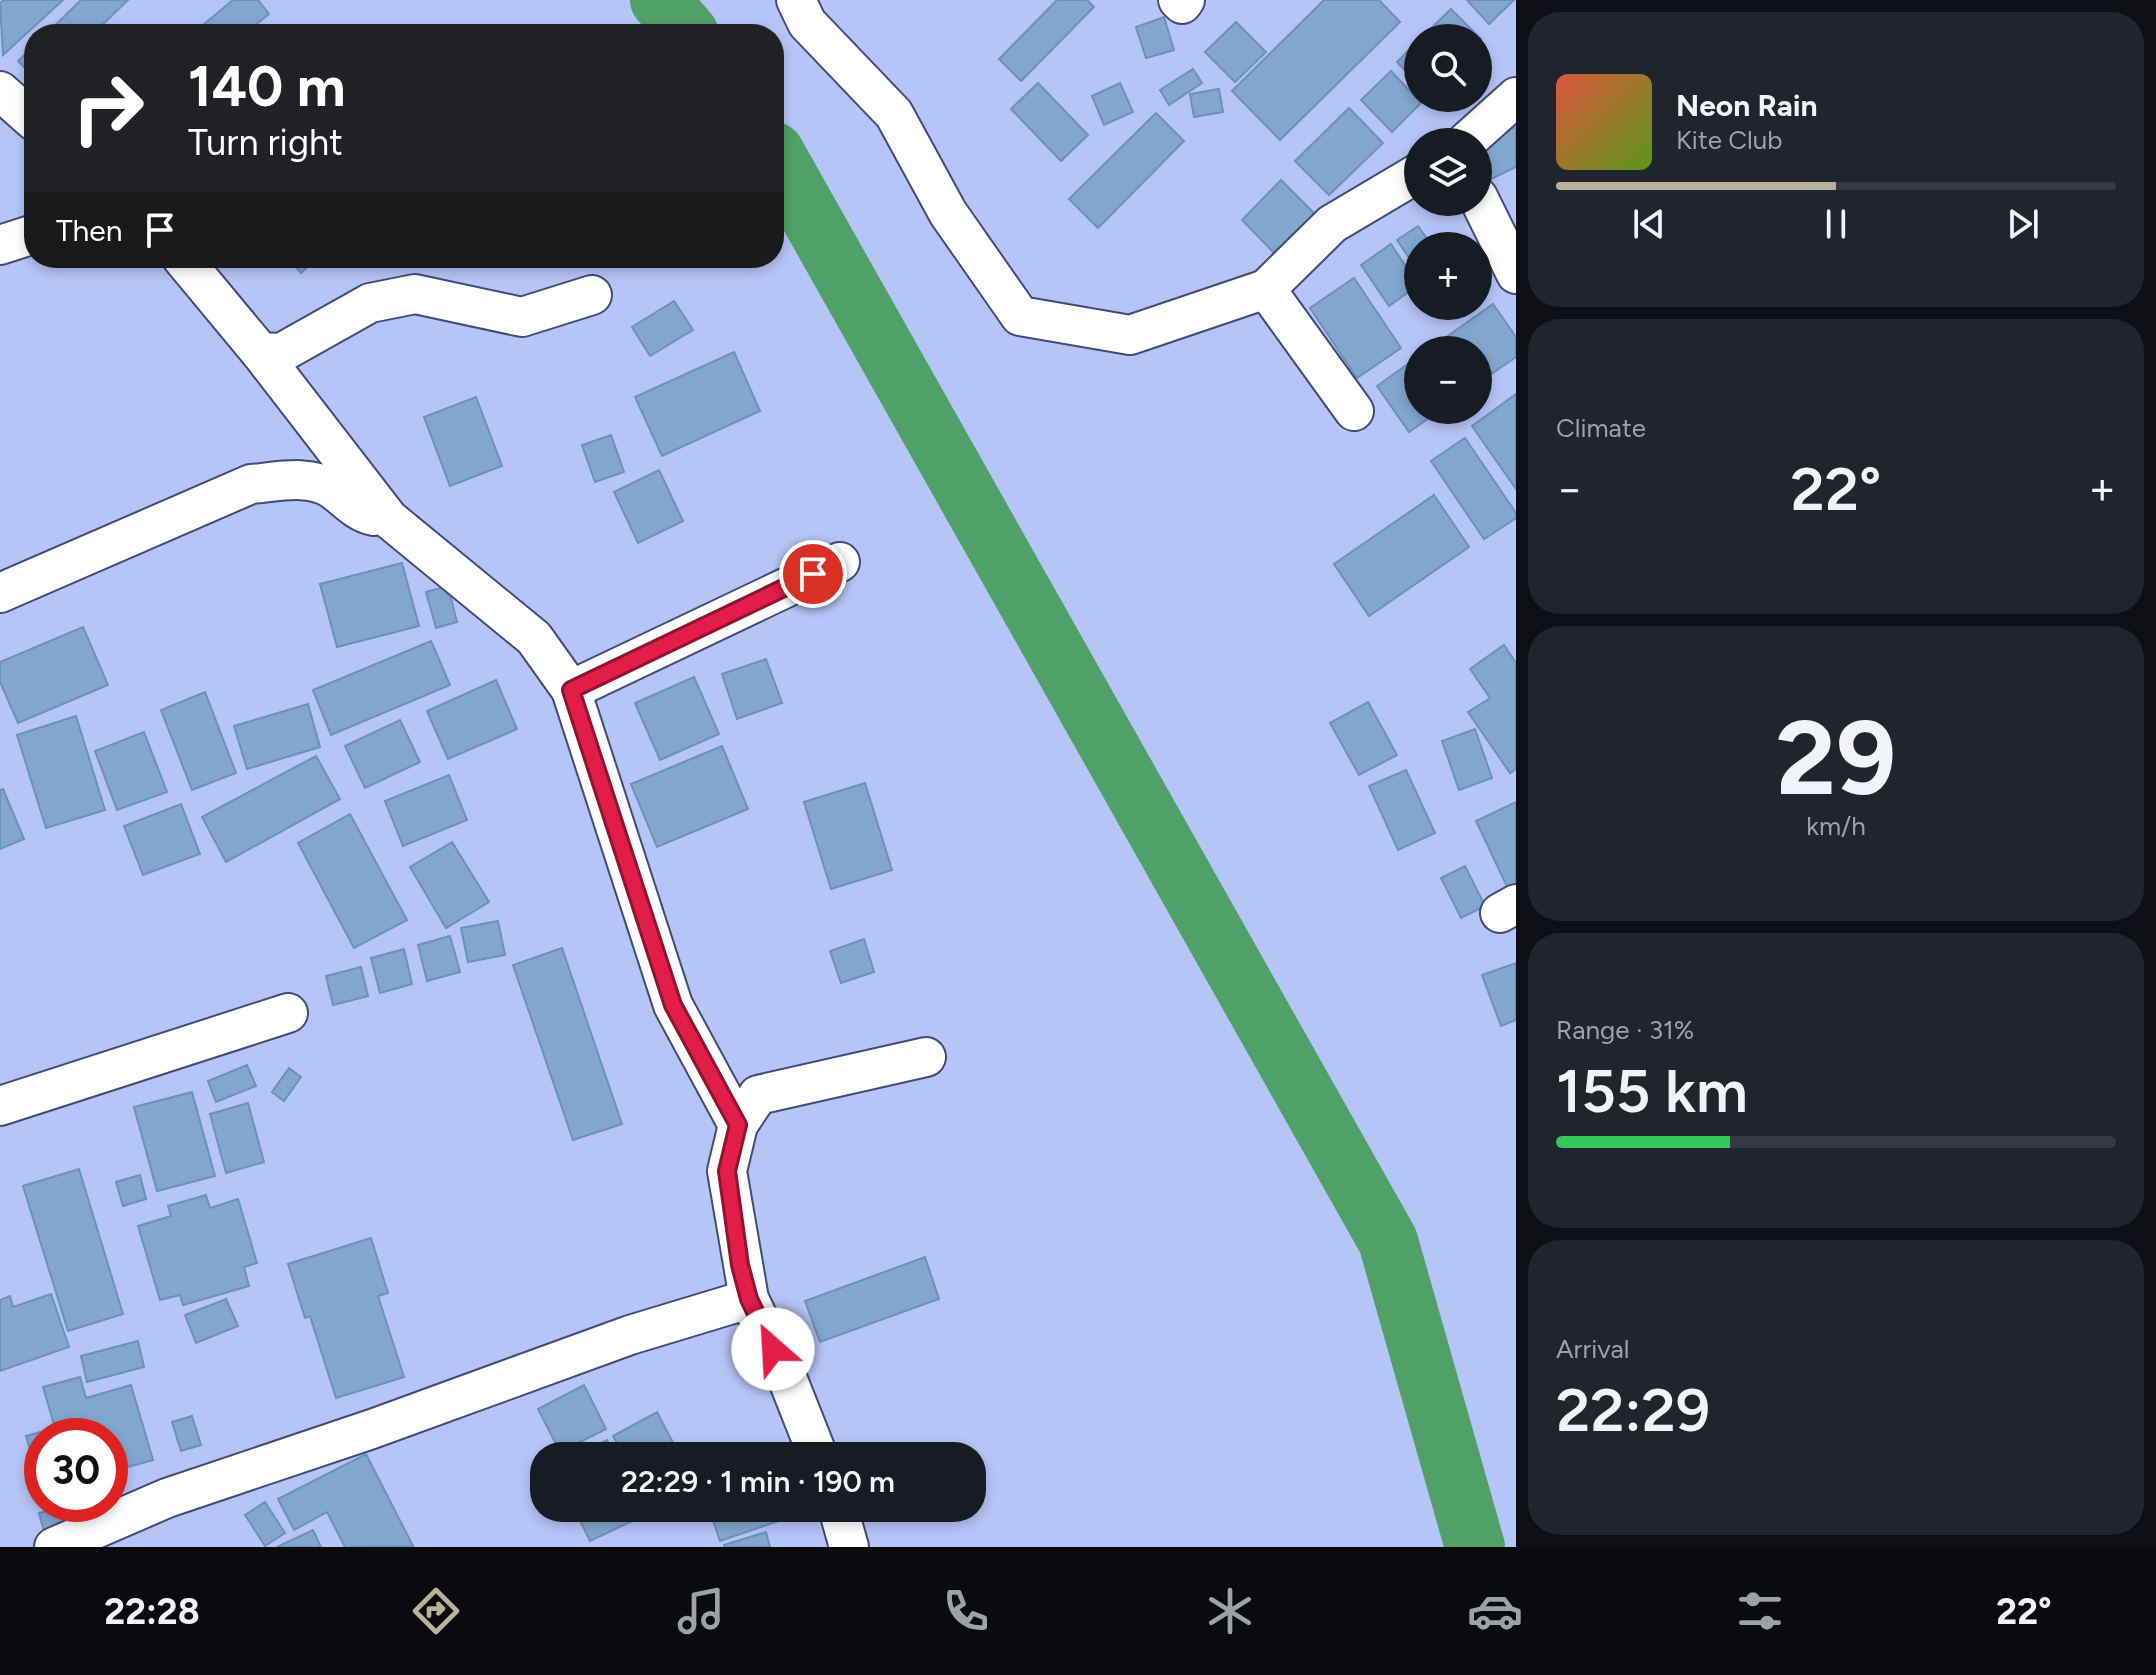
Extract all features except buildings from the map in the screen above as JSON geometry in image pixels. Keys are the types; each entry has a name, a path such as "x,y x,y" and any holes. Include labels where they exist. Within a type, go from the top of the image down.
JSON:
{"street":[{"path":"796,0 807,23 894,114 948,213 1020,316 1130,335 1266,289 1332,224 1404,181"},
{"path":"1178,0 1182,4 1185,0"},
{"path":"0,91 24,112"},
{"path":"1482,128 1516,97"},
{"path":"1487,216 1516,274"},
{"path":"0,245 24,237"},
{"path":"190,268 260,352 389,519 534,638 571,690 673,1005 738,1125"},
{"path":"1266,289 1354,411"},
{"path":"260,352 281,353 370,303 415,294 522,317 592,295"},
{"path":"0,593 251,484 297,479 329,487 364,515 389,519"},
{"path":"571,690 840,562"},
{"path":"0,1106 288,1013"},
{"path":"812,1442 786,1375 749,1299 727,1171 738,1125 758,1095 926,1057"},
{"path":"54,1547 167,1498 292,1457 630,1335 749,1299"},
{"path":"842,1522 849,1547"}],"waterway":[{"path":"660,0 680,24"},
{"path":"784,170 1388,1241 1475,1547"}],"route":[{"path":"773,1349 749,1299 740,1265 727,1171 738,1125 673,1005 571,690 813,574"}]}
